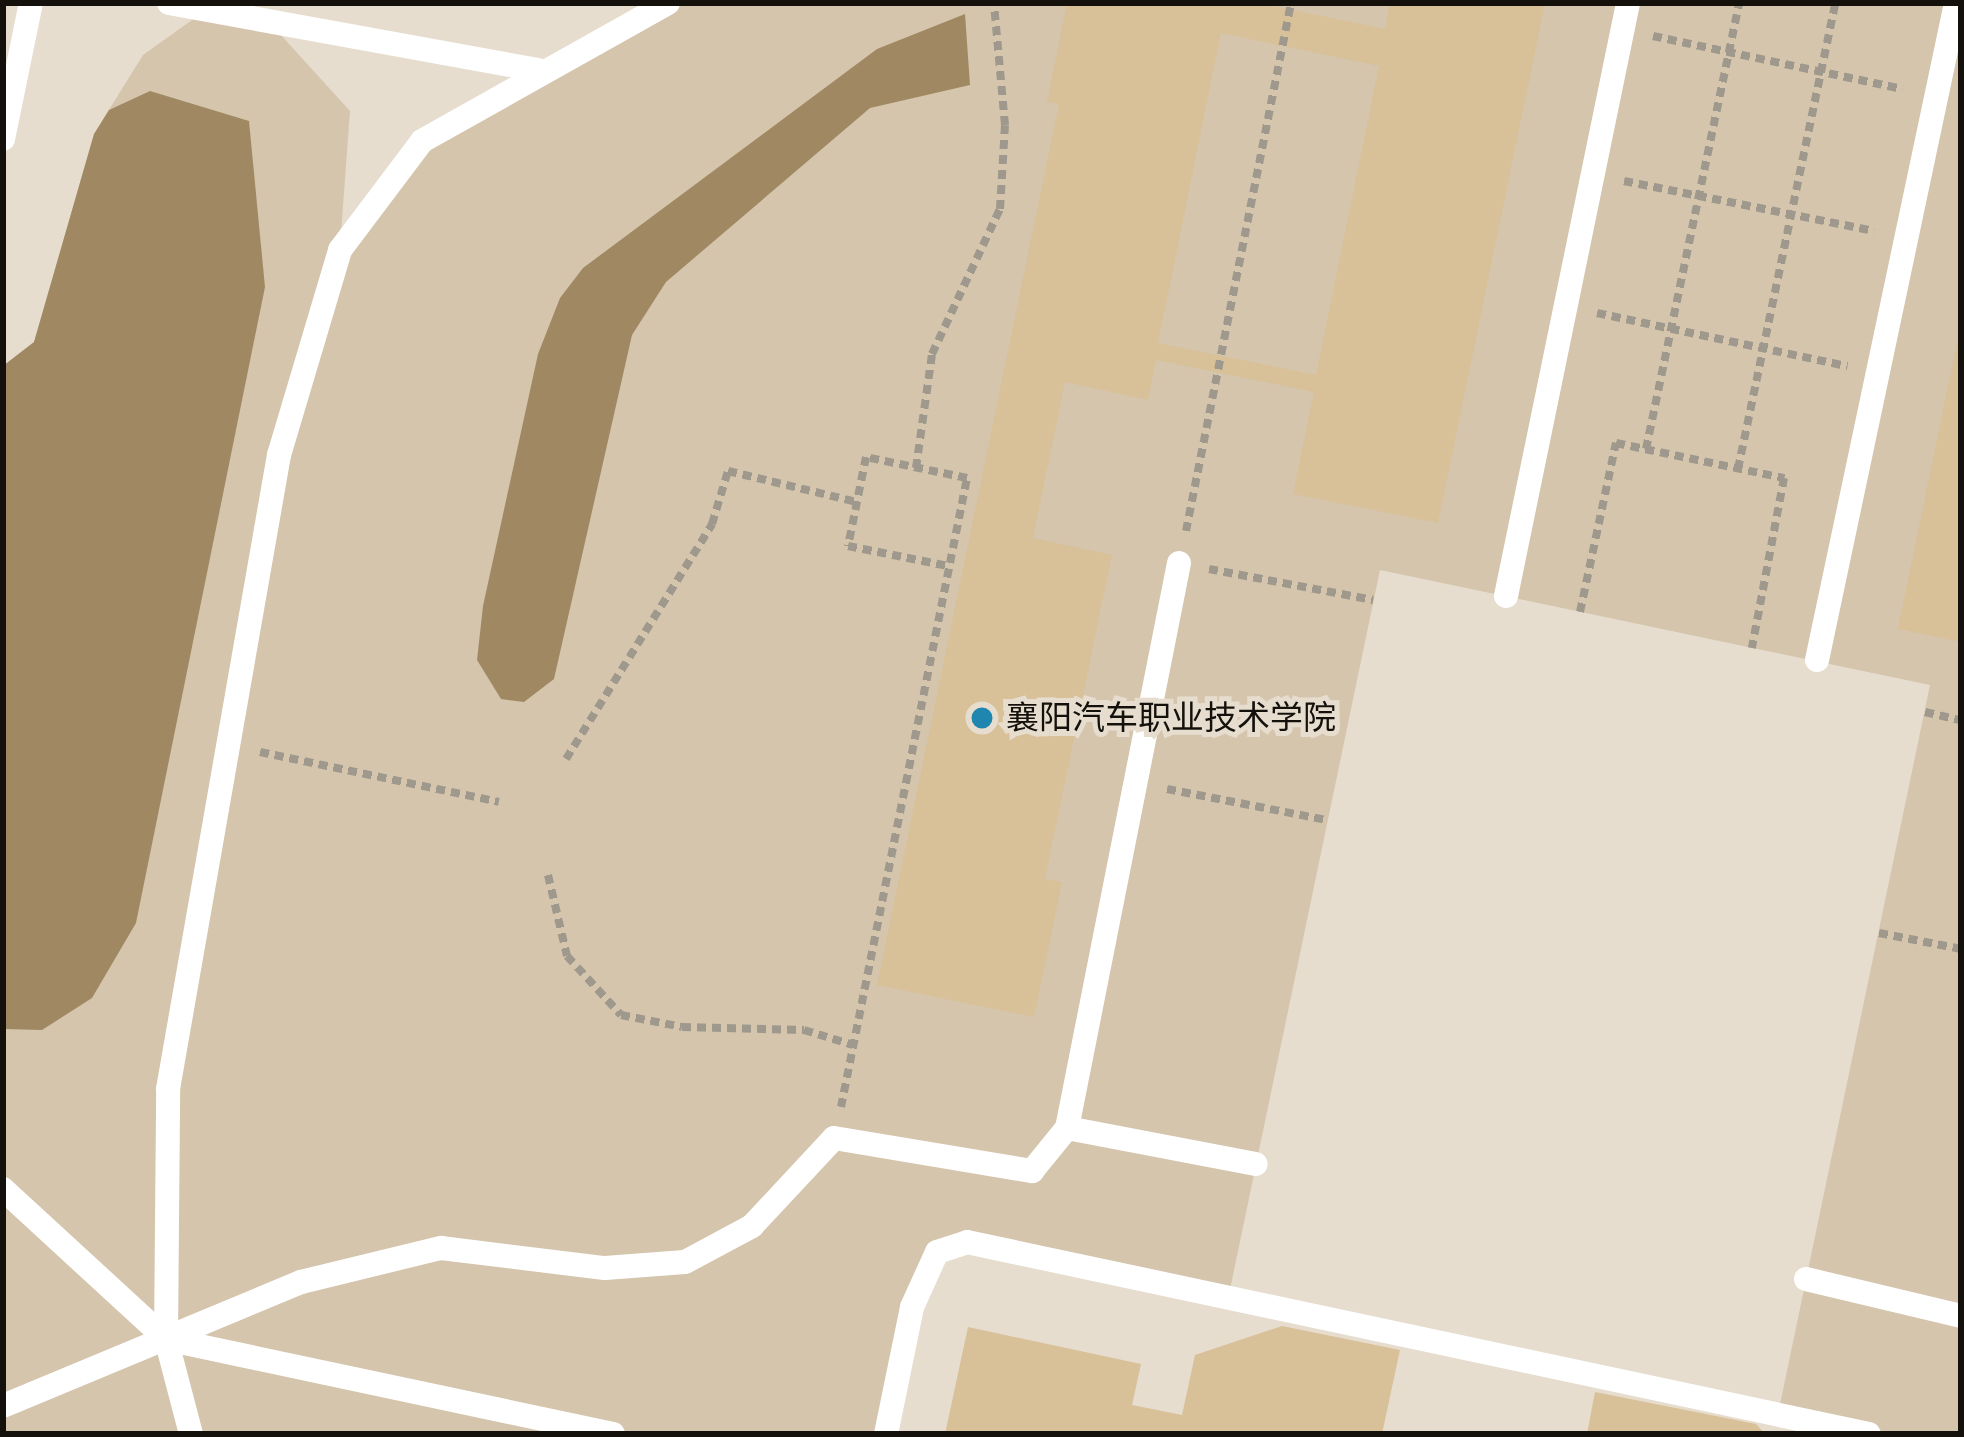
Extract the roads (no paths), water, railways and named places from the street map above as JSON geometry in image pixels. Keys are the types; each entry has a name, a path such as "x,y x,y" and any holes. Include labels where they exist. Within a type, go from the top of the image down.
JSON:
{"lane":[{"path":"3,139 31,3"},
{"path":"169,3 538,70"},
{"path":"191,1434 166,1339 168,1089 279,455 340,250 422,141 538,70 668,3"},
{"path":"1505,596 1628,3"},
{"path":"1817,660 1956,3"},
{"path":"3,1406 301,1282 441,1248 605,1268 686,1262 752,1226 835,1138 1032,1171 1067,1128 1179,563"},
{"path":"1067,1128 1256,1164"},
{"path":"3,1189 166,1339 613,1434"},
{"path":"886,1434 912,1307 937,1252 967,1242 1869,1434"},
{"path":"1807,1279 1961,1316"}],"place":[{"name":"襄阳汽车职业技术学院","path":"982,718"}]}
